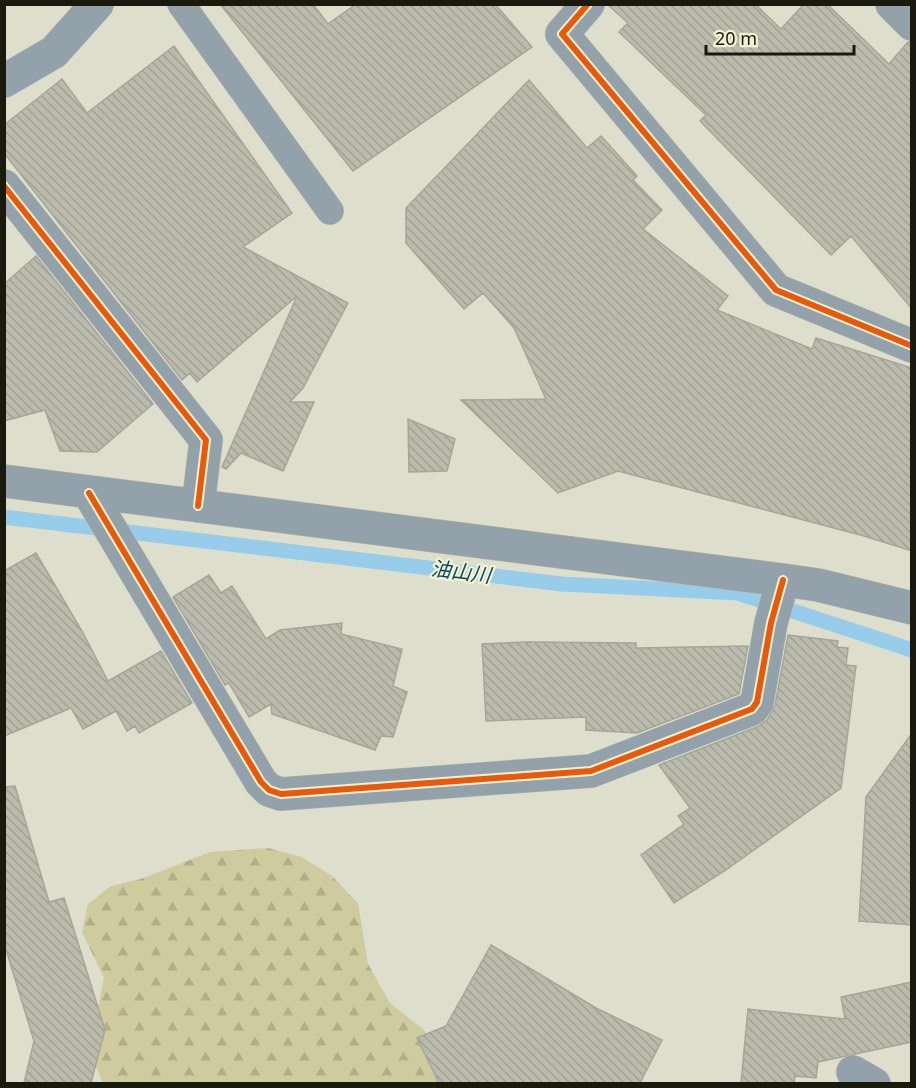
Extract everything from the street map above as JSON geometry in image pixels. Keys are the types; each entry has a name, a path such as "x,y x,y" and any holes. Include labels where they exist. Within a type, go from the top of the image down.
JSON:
{"street":[{"path":"4,81 54,52 97,4"},
{"path":"588,4 562,34 776,290 912,346"},
{"path":"892,4 912,24"},
{"path":"4,186 206,440 198,506"},
{"path":"4,481 783,580 818,585 912,608"},
{"path":"89,493 127,553 261,782 269,790 281,794 591,771 752,709 756,702 771,623 783,580"}],"lane":[{"path":"181,4 330,211"}],"green space":[{"path":"268,848 302,857 332,876 358,903 368,964 390,1003 424,1030 460,1083 103,1083 94,1062 96,1019 104,978 82,932 88,904 111,886 141,879 210,852"}],"building":[{"path":"220,4 313,4 328,24 356,4 495,4 532,47 353,171"},
{"path":"607,4 755,4 781,29 804,4 827,4 889,64 908,42 912,42 912,309 851,236 831,255 700,121 706,115 619,32 628,23"},
{"path":"174,46 292,213 243,247 348,303 303,388 290,402 314,402 283,471 241,453 226,469 222,467 297,296 197,382 190,373 182,380 4,153 4,125 62,79 87,113"},
{"path":"529,80 587,148 601,136 637,176 633,180 662,210 643,229 728,296 717,310 812,349 816,338 912,368 912,551 864,536 618,471 558,493 461,400 546,399 514,328 483,293 464,309 406,243 406,208"},
{"path":"36,256 153,404 97,452 60,451 45,410 4,421 4,284"},
{"path":"408,419 455,439 447,471 409,472"},
{"path":"36,553 82,631 108,681 161,651 192,703 139,733 135,726 127,731 116,711 83,729 71,708 4,736 4,571"},
{"path":"209,575 221,593 232,586 266,639 280,630 342,623 341,634 402,649 393,686 407,692 393,737 381,736 375,750 272,714 271,704 249,717 229,683 225,685 173,597"},
{"path":"788,635 838,641 837,647 848,648 846,665 856,666 841,788 726,870 674,903 641,855 684,824 678,816 690,808 659,765 759,726 767,720 775,705"},
{"path":"636,643 636,648 748,646 739,694 637,733 586,730 586,717 486,721 482,644"},
{"path":"912,733 912,925 859,921 866,797"},
{"path":"15,786 49,902 64,898 105,1030 91,1083 24,1083 34,1041 4,943 4,787"},
{"path":"491,945 596,1008 662,1040 640,1083 439,1083 417,1038 446,1026"},
{"path":"912,982 912,1042 818,1062 816,1078 795,1076 794,1083 741,1083 748,1009 845,1019 841,997"}],"waterway":[{"name":"油山川","path":"4,517 562,584 738,593 912,650"}],"cycle path":[{"path":"588,4 562,34 776,290 912,346"},
{"path":"4,186 206,440 198,506"},
{"path":"89,493 261,782 269,790 281,794 591,771 752,709 757,702 771,623 783,580"}]}
